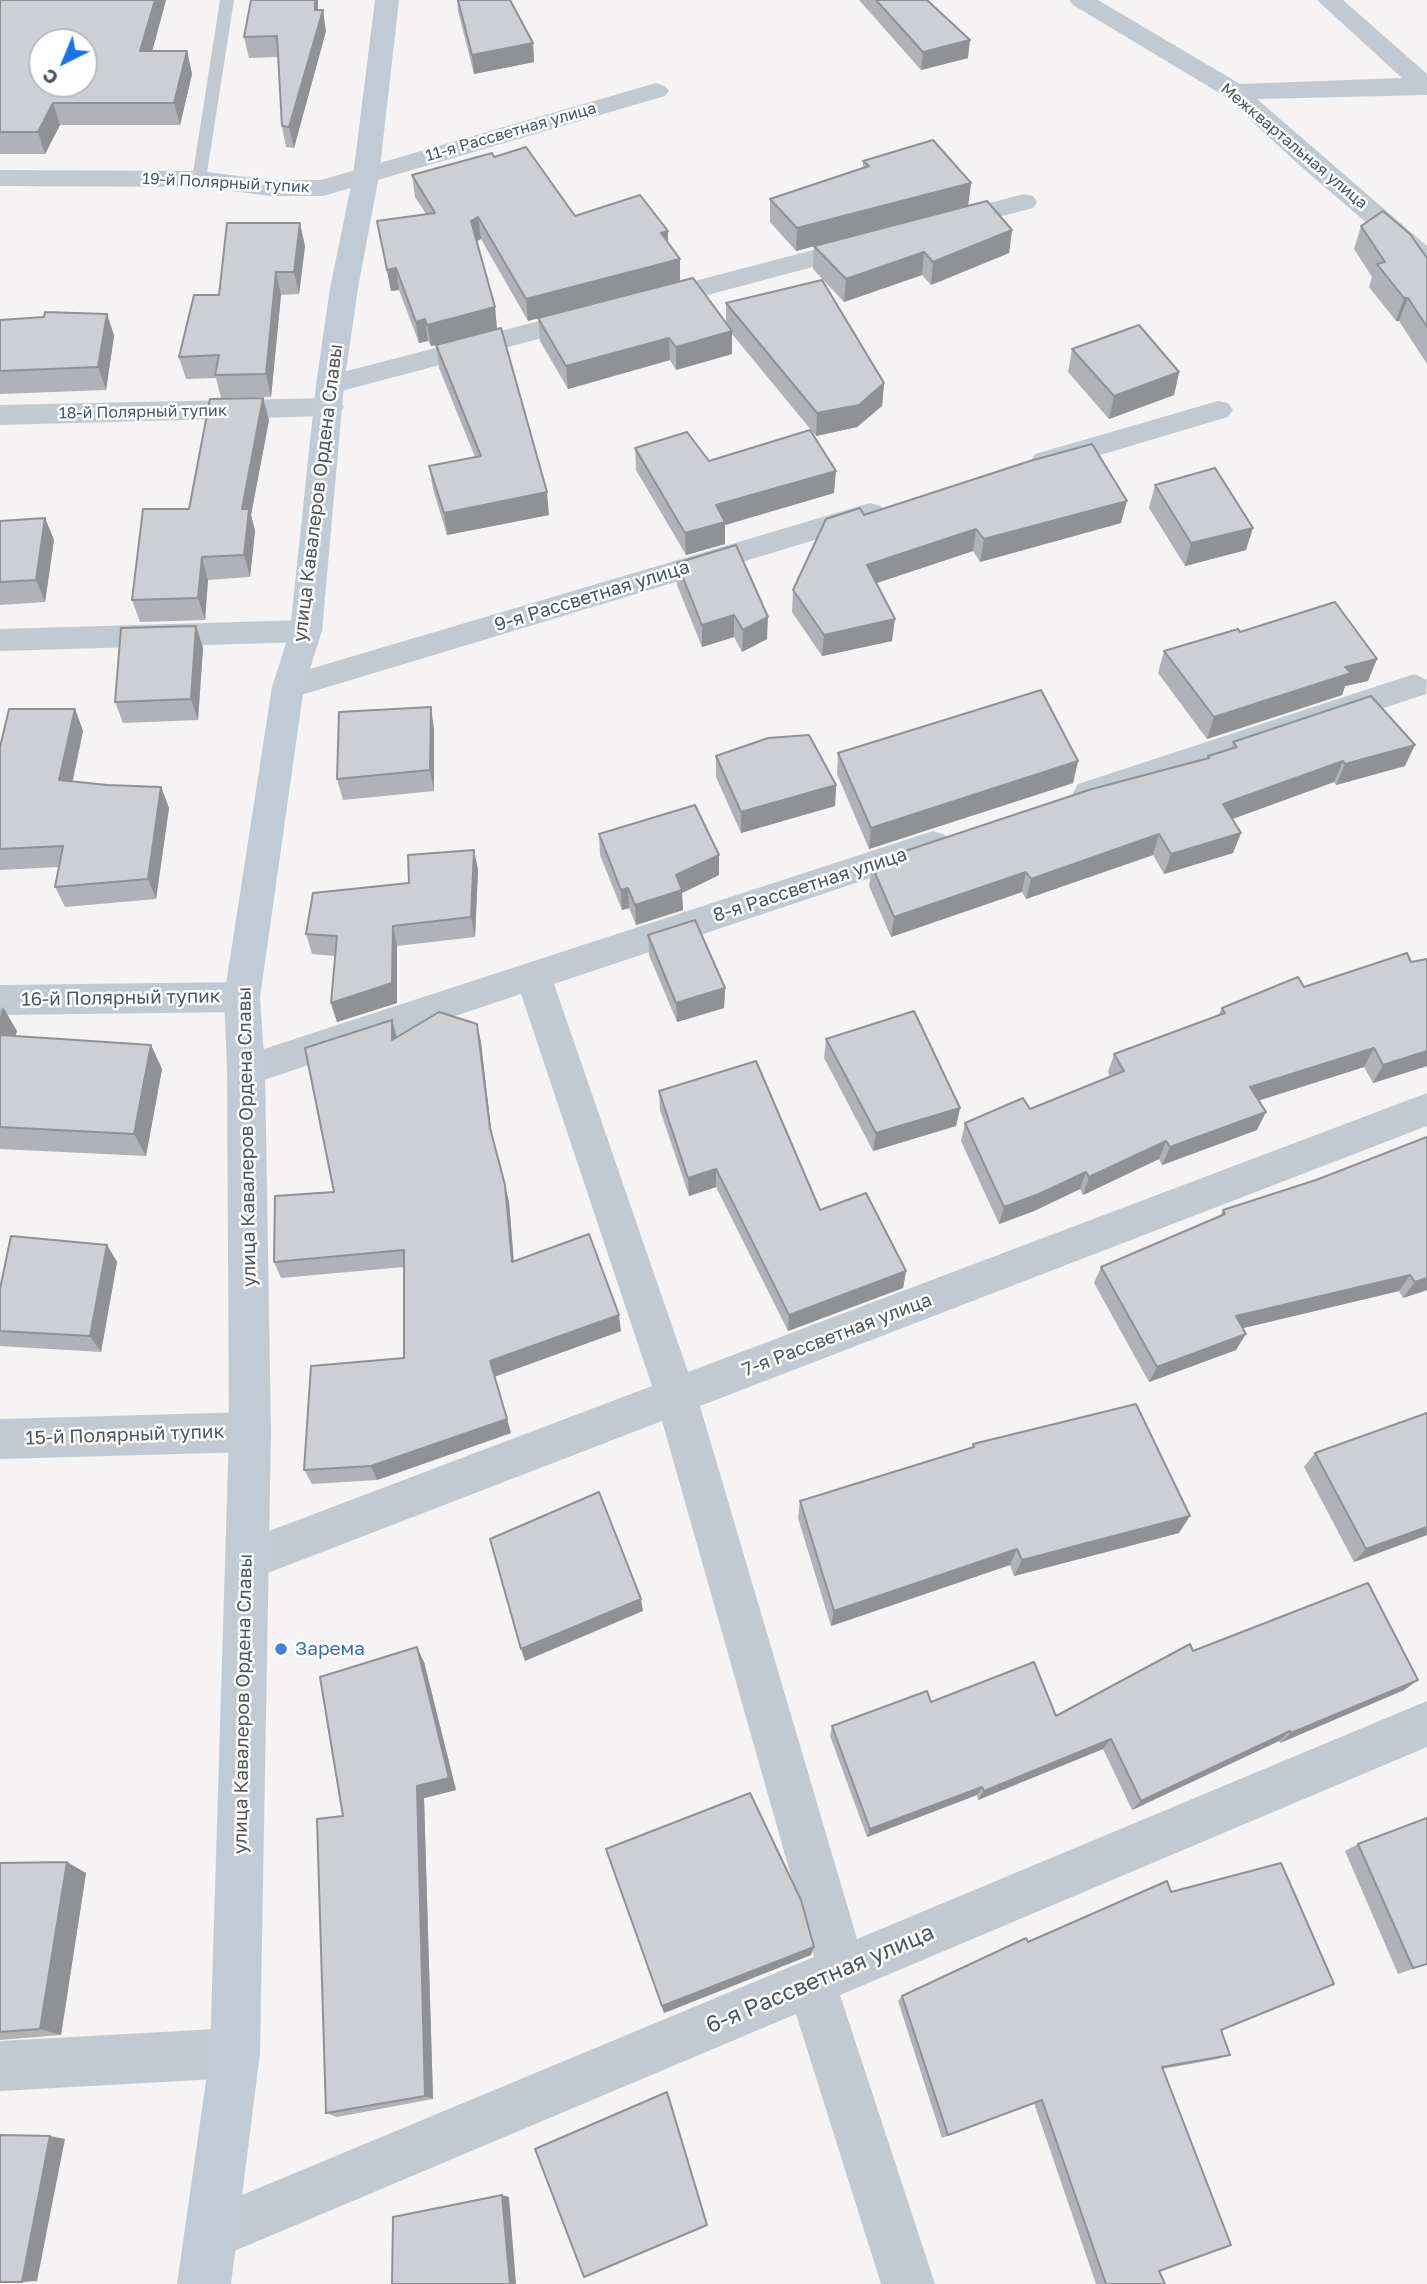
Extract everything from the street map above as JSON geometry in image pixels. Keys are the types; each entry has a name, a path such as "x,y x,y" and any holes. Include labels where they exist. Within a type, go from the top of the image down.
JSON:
{"street":[{"name":"улица Кавалеров Ордена Славы","path":"204,2284 213,2234 235,2053 250,1432 246,1070 242,997 289,687 306,631 330,396 344,288 366,176 387,0"},
{"name":"Межквартальная улица","path":"1080,0 1235,92 1307,158 1427,260"},
{"path":"1329,0 1426,86"},
{"path":"1235,92 1426,86"},
{"name":"11-я Рассветная улица","path":"366,176 450,149 656,91"},
{"name":"19-й Полярный тупик","path":"0,178 199,179 271,188 323,188 366,176"},
{"name":"18-й Полярный тупик","path":"0,415 330,396 617,310 1024,202"},
{"path":"1019,469 1218,410"},
{"name":"9-я Рассветная улица","path":"289,687 899,505"},
{"path":"0,640 306,631"},
{"path":"1059,803 1413,686"},
{"name":"8-я Рассветная улица","path":"246,1070 967,833"},
{"path":"533,976 676,1396 908,2284"},
{"name":"16-й Полярный тупик","path":"0,1000 242,997"},
{"name":"7-я Рассветная улица","path":"247,1560 1427,1109"},
{"name":"15-й Полярный тупик","path":"0,1439 250,1432"},
{"name":"6-я Рассветная улица","path":"213,2234 1427,1724"},
{"path":"0,2066 235,2053"}],"lane":[{"path":"199,179 227,0"}],"building":[{"path":"0,0 155,0 140,51 187,51 174,103 53,103 38,132 0,132"},
{"path":"251,0 315,0 315,10 323,10 289,127 282,126 277,36 244,37"},
{"path":"458,0 510,0 533,43 472,55"},
{"path":"876,0 927,0 970,40 923,52"},
{"path":"933,140 971,183 797,228 770,199 869,166 863,161"},
{"path":"526,147 575,216 640,195 668,231 661,233 680,259 526,299 478,217 471,221 495,307 427,325 425,319 416,322 396,268 387,270 377,221 435,213 412,175 492,153 494,157"},
{"path":"987,201 1012,230 933,262 924,252 846,279 814,246"},
{"path":"1383,211 1410,234 1427,258 1427,327 1408,298 1404,298 1377,264 1385,262 1361,226"},
{"path":"227,223 300,223 294,272 276,272 266,374 215,375 219,355 179,357 194,295 219,295"},
{"path":"693,278 732,331 676,347 669,338 566,366 538,318"},
{"path":"822,280 884,383 859,405 817,413 726,303"},
{"path":"45,312 107,314 98,367 0,371 0,320 44,317"},
{"path":"1139,325 1179,372 1114,396 1072,349"},
{"path":"501,328 547,492 444,513 429,466 481,456 436,345"},
{"path":"263,398 242,509 249,509 244,555 202,557 198,598 132,600 143,509 189,509 210,399"},
{"path":"810,430 836,471 716,505 725,522 685,533 635,448 687,432 709,461"},
{"path":"1092,444 1127,501 984,539 976,529 867,565 895,619 824,635 793,590 826,519 860,508 864,515 1030,461"},
{"path":"1215,468 1253,528 1191,543 1155,485"},
{"path":"45,518 36,580 0,582 0,521"},
{"path":"736,545 768,617 743,630 734,615 702,625 677,563"},
{"path":"1335,602 1377,659 1345,667 1351,673 1214,717 1164,651 1238,629 1240,632"},
{"path":"196,626 191,699 115,702 121,628"},
{"path":"1041,690 1078,761 871,828 838,753"},
{"path":"1371,696 1415,745 1345,764 1343,761 1223,804 1241,833 1171,854 1159,834 1031,879 1026,872 894,917 872,866 885,861 884,858 1092,789 1209,758 1208,756 1237,747 1233,742"},
{"path":"431,707 430,770 337,779 339,712"},
{"path":"9,709 75,709 59,780 161,787 148,879 55,887 63,846 0,849 0,747"},
{"path":"809,735 836,785 741,812 716,756 768,738"},
{"path":"695,805 719,855 676,875 682,890 635,905 628,888 621,890 599,834"},
{"path":"474,850 471,917 393,926 392,983 331,1003 337,936 306,934 313,893 409,883 408,855"},
{"path":"695,920 725,988 676,1003 648,935"},
{"path":"1407,953 1411,962 1427,959 1427,1051 1383,1065 1374,1048 1250,1087 1266,1112 1170,1147 1166,1141 1089,1177 1086,1172 1004,1207 965,1123 1023,1098 1030,1109 1124,1071 1114,1054 1225,1013 1222,1008 1298,977 1304,987"},
{"path":"914,1011 960,1108 876,1133 826,1039"},
{"path":"439,1012 477,1024 490,1128 505,1185 512,1262 589,1234 619,1315 490,1361 507,1419 371,1466 304,1470 311,1366 404,1358 404,1250 274,1262 275,1196 334,1192 305,1048 392,1020 392,1040"},
{"path":"0,1035 151,1045 134,1134 0,1127"},
{"path":"756,1061 820,1210 866,1193 906,1271 789,1315 716,1169 688,1178 659,1091"},
{"path":"1427,1137 1427,1278 1415,1282 1410,1275 1236,1316 1246,1334 1157,1367 1101,1267 1225,1214 1223,1210 1316,1180"},
{"path":"11,1236 107,1245 90,1336 0,1331 0,1289"},
{"path":"1136,1404 1190,1516 1022,1560 1017,1549 834,1611 800,1501 974,1447 973,1444"},
{"path":"1427,1413 1427,1527 1366,1549 1315,1453"},
{"path":"599,1492 641,1599 521,1649 490,1539"},
{"path":"1368,1583 1418,1680 1291,1733 1290,1731 1141,1801 1111,1739 984,1791 982,1787 870,1829 832,1726 927,1691 931,1702 1034,1662 1056,1716 1190,1644 1193,1651"},
{"path":"417,1647 449,1778 417,1786 425,2096 326,2113 317,1819 343,1816 320,1677"},
{"path":"750,1793 801,1900 814,1947 662,2006 606,1849"},
{"path":"1427,1818 1427,1964 1413,1968 1358,1844"},
{"path":"67,1862 40,2029 0,2032 0,1863"},
{"path":"1281,1863 1334,1984 1221,2030 1230,2055 1162,2067 1231,2245 1159,2271 1165,2284 1106,2284 1042,2100 948,2135 902,1996 1026,1938 1028,1942 1167,1881 1171,1892"},
{"path":"667,2092 707,2225 584,2277 535,2149"},
{"path":"0,2135 50,2136 22,2282 0,2282"},
{"path":"502,2195 510,2284 392,2284 393,2217"}],"place":[{"name":"Зарема","path":"281,1649"}]}
